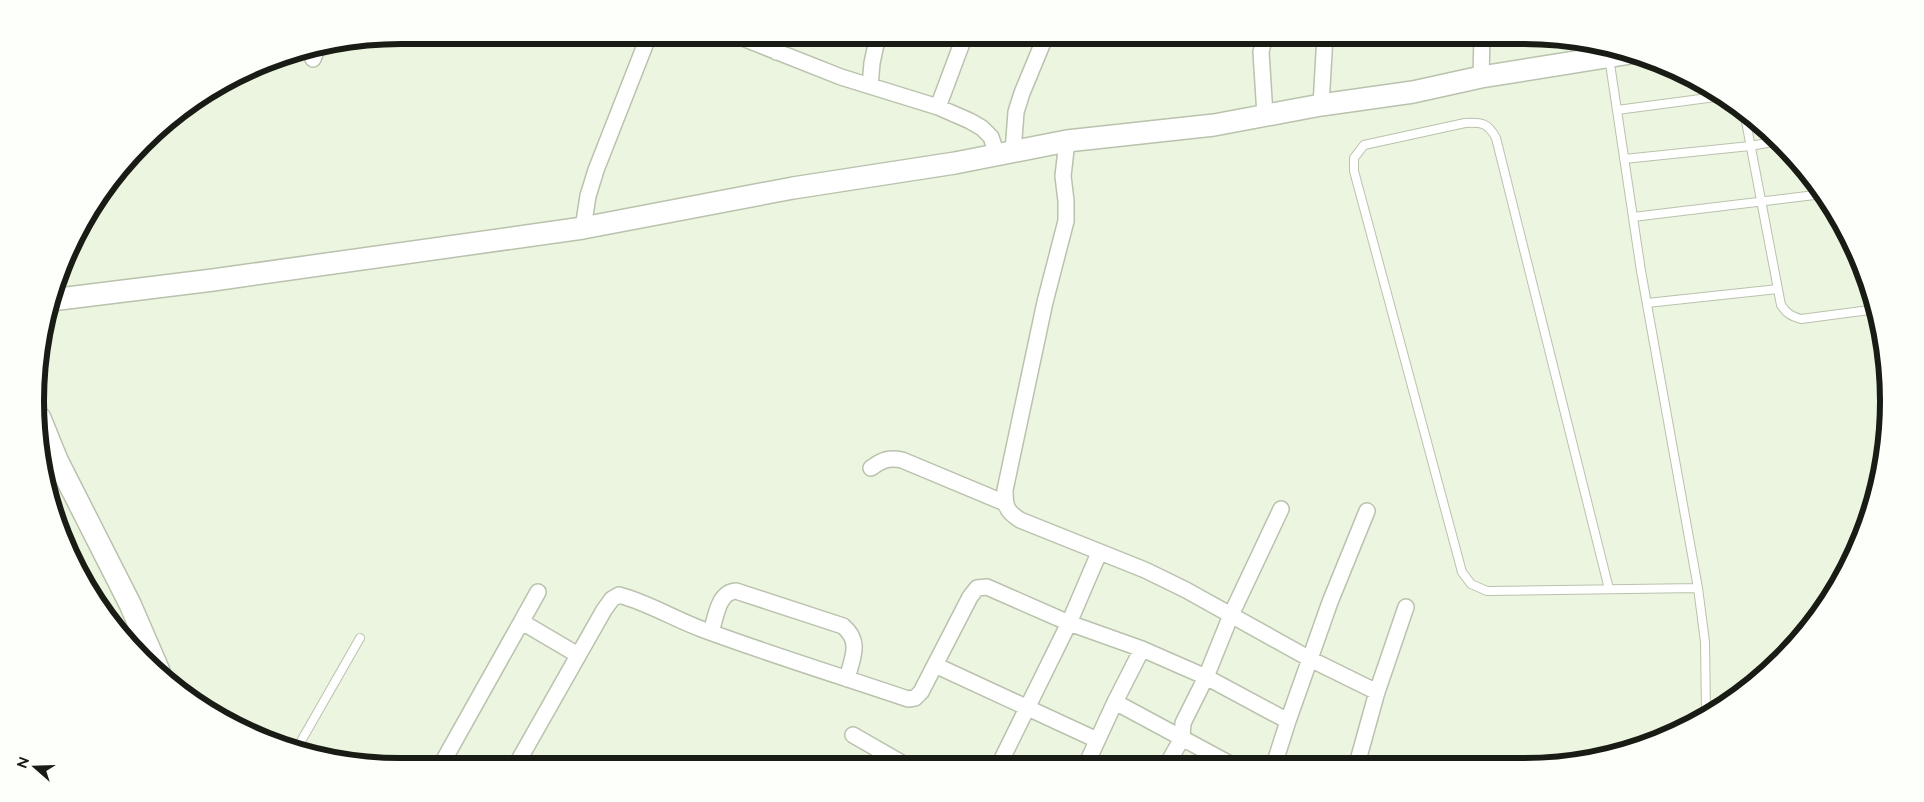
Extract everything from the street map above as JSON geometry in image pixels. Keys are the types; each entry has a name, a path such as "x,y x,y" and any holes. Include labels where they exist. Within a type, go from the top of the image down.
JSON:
{"street":[{"path":"583,228 588,196 596,170 645,44"},
{"path":"757,44 841,77 938,107 982,128 1005,153"},
{"path":"776,52 779,44"},
{"path":"870,86 876,44"},
{"path":"938,107 962,44"},
{"path":"1005,153 1014,126 1019,102 1042,44"},
{"path":"1263,44 1261,52 1265,115"},
{"path":"1321,105 1324,44"},
{"path":"1481,77 1482,44"},
{"path":"59,299 213,280 583,228 792,188 955,163 1067,141 1214,124 1321,105 1413,92 1481,77 1613,55"},
{"path":"1067,141 1063,176 1066,221 1045,302 1005,490 1005,503 1009,513 1020,520 1145,570 1186,590 1310,659 1377,692"},
{"path":"46,432 57,460 130,604 154,660"},
{"path":"871,468 881,460 892,457 1005,503"},
{"path":"1171,758 1182,738 1183,723 1206,677 1231,616 1281,509"},
{"path":"1276,758 1330,602 1367,511"},
{"path":"1002,758 1029,707 1069,623 1099,553"},
{"path":"520,758 604,610 619,595 632,598 688,624 908,699 915,698 921,692 970,597 977,588 986,587 1069,623 1142,649 1206,677 1288,721"},
{"path":"711,632 722,597 729,591 736,591 843,626 850,632 855,645 847,679"},
{"path":"445,758 538,592"},
{"path":"1359,758 1377,692 1406,607"},
{"path":"522,622 578,655"},
{"path":"1089,758 1142,649"},
{"path":"935,665 1097,740"},
{"path":"1115,702 1219,758"},
{"path":"853,735 893,758"}],"lane":[{"path":"1609,56 1632,217 1698,588 1705,642 1706,708"},
{"path":"1617,110 1711,98"},
{"path":"1609,589 1496,138 1490,127 1479,122 1465,123 1364,145 1354,158 1354,171 1462,572 1471,584 1487,591 1698,588"},
{"path":"1746,122 1781,304 1785,312 1790,316 1802,319 1868,310"},
{"path":"1624,159 1770,143"},
{"path":"1632,217 1814,195"},
{"path":"1647,303 1778,289"},
{"path":"300,743 360,638"}]}
